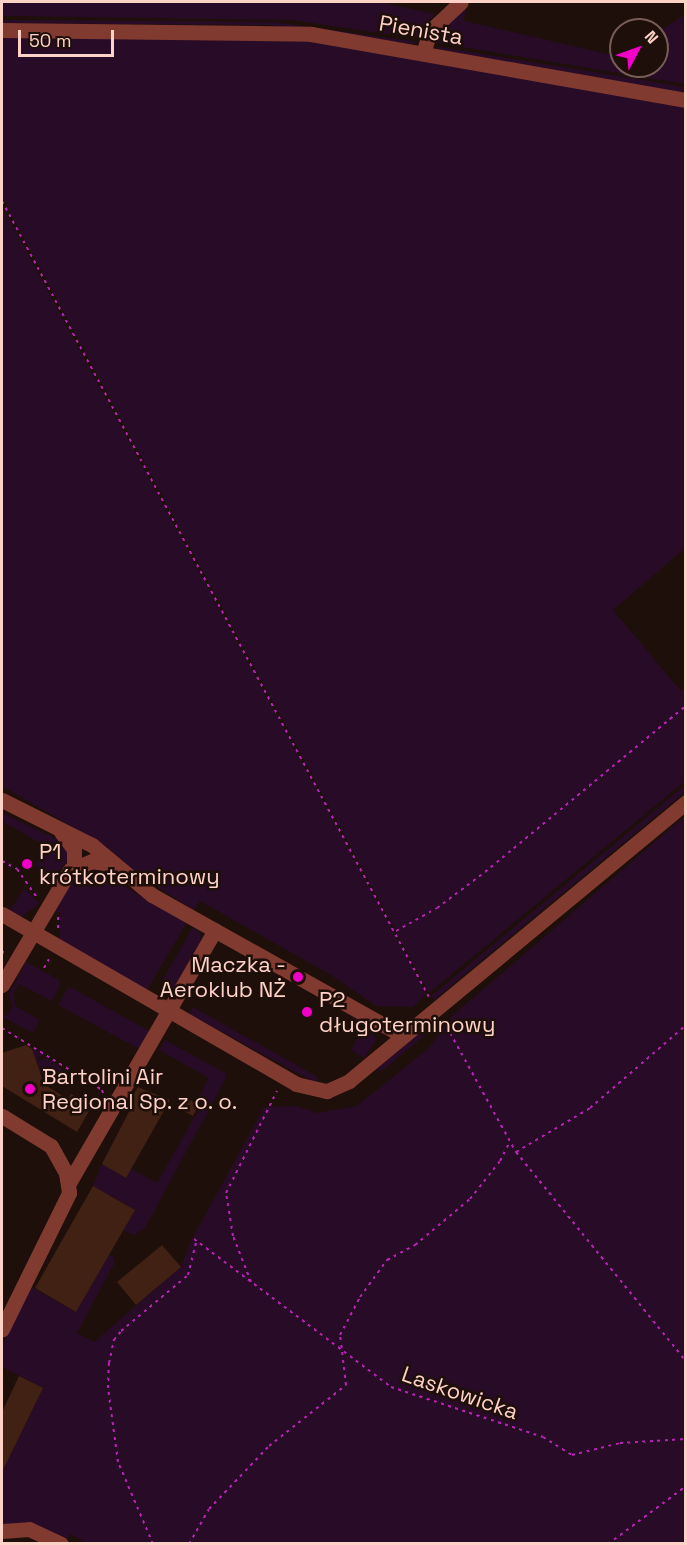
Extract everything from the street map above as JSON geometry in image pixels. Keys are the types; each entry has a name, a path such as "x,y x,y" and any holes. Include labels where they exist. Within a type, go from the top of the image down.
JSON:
{"street":[{"path":"423,53 430,31 461,2"},
{"name":"Pienista","path":"2,30 265,31 311,34 686,100"},
{"path":"2,800 92,845 152,895 403,1036"},
{"path":"3,918 34,933 296,1084 318,1091 342,1086 686,802"},
{"path":"2,985 74,866 72,844 58,830"},
{"path":"74,866 92,861 114,865"},
{"path":"2,1329 67,1202 69,1183 215,930"},
{"path":"2,1116 51,1146 69,1183"},
{"path":"2,1531 29,1529 61,1544"}],"path":[{"path":"2,201 508,1143 686,1361"},
{"path":"396,932 437,908 485,872 686,706"},
{"path":"2,861 17,869 26,888 40,901"},
{"path":"54,913 58,916 58,933"},
{"path":"2,954 5,948"},
{"path":"44,968 49,959"},
{"path":"516,1152 590,1108 686,1025"},
{"path":"2,1028 102,1090 104,1098"},
{"path":"252,1284 233,1236 226,1193 277,1091"},
{"path":"189,1544 209,1509 269,1446 346,1386 345,1354 340,1335 360,1297 387,1260 414,1245 470,1199 500,1161 508,1143"},
{"name":"Laskowicka","path":"194,1239 391,1387 543,1437 572,1455 620,1443 686,1439"},
{"path":"153,1544 118,1462 108,1388 109,1363 114,1341 121,1331 188,1275 197,1241"},
{"path":"608,1544 686,1486"}],"shaded area":[{"path":"2,2 379,2 435,14 419,31 420,39 292,20 2,16"},
{"path":"466,6 464,21 609,54 609,71 433,42 435,33"},
{"path":"685,14 685,84 649,78 669,78 669,25"},
{"path":"2,20 273,22 418,42 411,44 268,25 2,23"},
{"path":"2,36 264,37 335,44 685,106 685,548 613,610 681,691 685,688 685,781 429,993 2,197"},
{"path":"434,46 609,75 609,78 630,78 685,87 685,94 441,50"},
{"path":"2,206 415,971 426,994 413,1007 376,1006 331,975 200,901 194,910 138,875 107,847 2,786"},
{"path":"685,785 685,792 434,1000 431,996"},
{"path":"2,813 61,841 71,857 55,875 43,876 36,865 45,846 2,821"},
{"path":"685,816 685,1543 86,1543 70,1534 67,1540 30,1523 2,1524 2,1472 43,1388 2,1367 2,1345 31,1287 76,1312 109,1255 113,1257 114,1264 77,1333 94,1342 181,1267 190,1243 264,1107 296,1106 317,1113 357,1106 430,1047 452,1016"},
{"path":"93,868 187,922 147,990 60,942 60,914 55,911 76,875"},
{"path":"24,889 40,903 21,917 9,911"},
{"path":"193,927 201,934 200,942 173,990 161,983"},
{"path":"26,962 59,980 60,985 52,1001 19,984 14,993 15,1006 40,1020 33,1033 5,1018 2,1020 2,1013 7,1016 13,1006 9,994"},
{"path":"72,988 151,1032 139,1049 58,1005 67,989"},
{"path":"193,1007 319,1078 316,1083 189,1014"},
{"path":"366,1024 376,1040 364,1058 351,1050"},
{"path":"428,1026 429,1032 382,1071 375,1069"},
{"path":"165,1040 225,1073 226,1078 145,1228 134,1235 123,1230 135,1210 93,1186 102,1164 126,1178 131,1169 157,1183 202,1104 200,1094 209,1078 159,1050"},
{"path":"37,1049 45,1055 37,1057 39,1061 47,1058 61,1068 65,1084 39,1072 33,1051"}],"building":[{"name":"Bartolini Air Regional Sp. z o. o.","path":"26,1045 32,1049 42,1078 40,1082 68,1099 71,1094 92,1106 77,1132 2,1086 2,1053"},
{"path":"138,1087 170,1100 126,1178 102,1164 134,1102 130,1100"},
{"path":"183,1096 199,1105 193,1116 176,1107"},
{"path":"93,1186 135,1210 76,1312 35,1288"},
{"path":"162,1245 181,1267 136,1305 117,1282"},
{"path":"19,1376 43,1388 2,1472 2,1412"}],"place":[{"name":"P1 krótkoterminowy","path":"27,864"},
{"name":"Maczka - Aeroklub NŻ","path":"298,977"},
{"name":"P2 długoterminowy","path":"307,1012"},
{"name":"Bartolini Air Regional Sp. z o. o.","path":"30,1089"}]}
